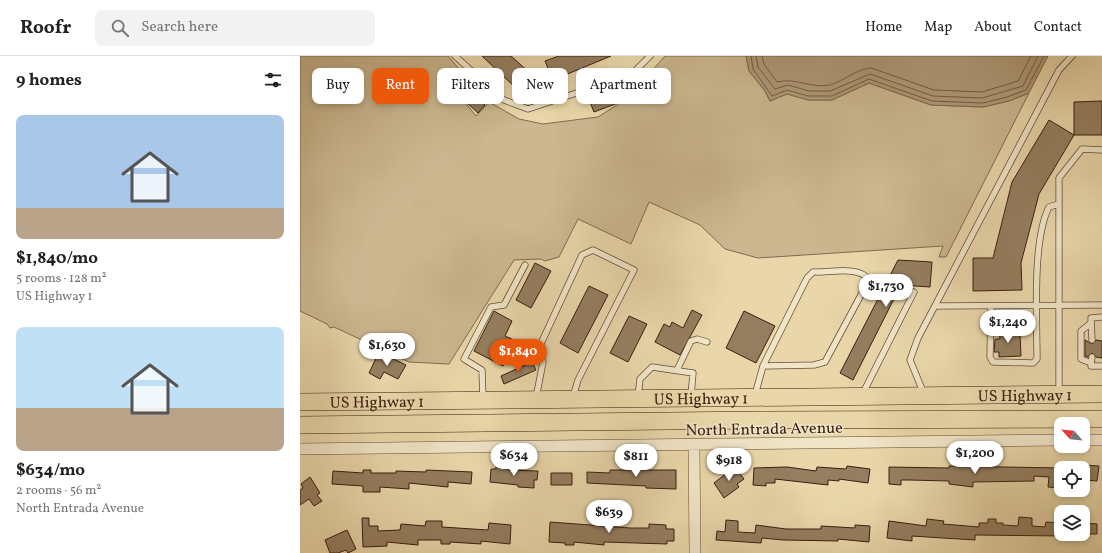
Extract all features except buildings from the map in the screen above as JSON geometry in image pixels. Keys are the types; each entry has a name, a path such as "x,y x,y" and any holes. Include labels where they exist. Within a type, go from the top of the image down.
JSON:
{"main road":[{"name":"US Highway 1","path":"300,402 1102,394"},
{"path":"760,420 770,410 799,397"},
{"path":"722,420 747,408 753,403 755,398"},
{"name":"US Highway 1","path":"300,425 722,420 1102,419"}],"street":[{"name":"North Entrada Avenue","path":"300,449 1054,440"},
{"path":"1090,440 1102,440"},
{"path":"694,445 695,553"}],"lane":[{"path":"455,56 504,100 528,109 631,75 650,56"},
{"path":"925,396 910,360 918,338 1059,70 1072,56"},
{"path":"1058,395 1059,178 1070,162 1082,149 1102,150"},
{"path":"991,306 990,357 993,362 1033,363 1037,360 1037,305 1040,236 1044,216 1049,207 1059,204"},
{"path":"536,400 543,362 538,350 582,255 593,250 634,270 578,380 573,400"},
{"path":"483,400 482,370 464,359 491,307 504,305 525,265"},
{"path":"755,398 763,366 807,278 813,272 857,271 866,275 869,280 825,362 814,365 763,366"},
{"path":"861,397 914,292"},
{"path":"936,306 1102,305"},
{"path":"1092,340 1092,318 1102,318"},
{"path":"1091,323 1081,331 1081,359 1092,360 1091,366 1102,366"},
{"path":"676,370 691,341 697,338 707,342"},
{"path":"638,399 640,379 652,367 693,373 690,398"}],"shaded area":[{"path":"300,56 448,56 458,68 437,68 437,104 466,104 476,116 487,104 493,104 519,119 543,124 598,117 619,104 671,104 671,68 654,68 665,56 746,56 749,71 765,91 770,101 787,94 808,100 832,100 869,83 931,105 983,107 1009,101 1029,93 946,257 939,257 943,246 758,258 725,249 700,225 649,202 631,244 578,219 559,257 545,261 541,259 514,260 449,364 409,362 334,327 330,328 327,324 300,311"}],"water":[{"path":"746,56 1048,56 1029,93 1009,101 983,107 931,105 869,83 832,100 808,100 787,94 770,101 765,91 749,71"}]}
